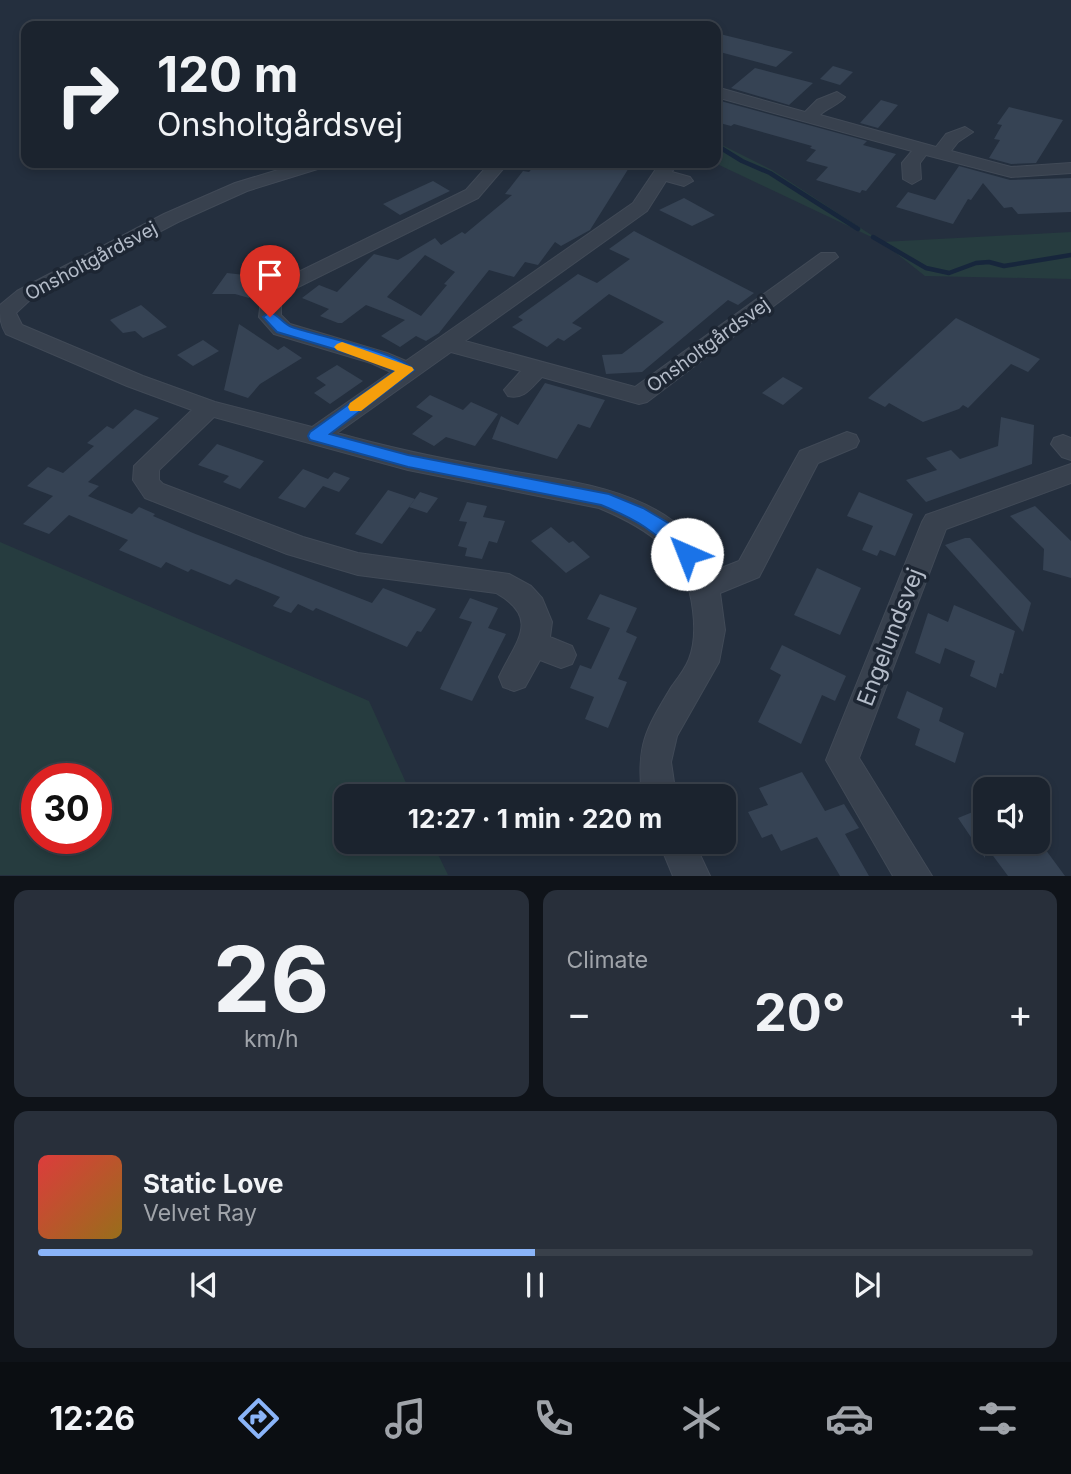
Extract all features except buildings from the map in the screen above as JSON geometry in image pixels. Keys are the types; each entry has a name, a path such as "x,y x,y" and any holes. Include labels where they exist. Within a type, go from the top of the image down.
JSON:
{"street":[{"path":"721,93 1011,172 1071,167"},
{"path":"808,118 823,103 837,97"},
{"path":"940,154 952,138 965,132"},
{"path":"912,179 911,163 922,149"},
{"name":"Onsholtgårdsvej","path":"301,168 241,187 171,218 24,295 5,312 14,329 135,381 209,408 408,461 603,499 637,513 663,529 687,554 705,587 710,631 704,662 662,732 655,762 658,784"},
{"path":"406,370 379,358 282,329 270,317 271,300 287,285 472,194 488,168"},
{"path":"316,436 406,370 640,208 672,173"},
{"name":"Onsholtgårdsvej","path":"445,343 639,396 828,257"},
{"path":"516,390 538,367"},
{"path":"209,408 147,466 144,475 147,484 155,491 297,546 358,564 499,582 512,587 523,595 536,618 537,632 514,677"},
{"path":"705,587 749,569 809,457 847,441"},
{"name":"Engelundsvej","path":"914,876 842,761 846,748 936,522 1071,473"},
{"path":"531,642 561,655"},
{"path":"682,854 692,876"}],"green space":[{"path":"721,144 772,170 882,242 721,166"},
{"path":"1071,232 1071,279 925,276 882,242"},
{"path":"0,542 369,701 407,784 334,784 334,854 438,854 448,875 0,875"}],"waterway":[{"path":"721,148 770,173 858,229"},
{"path":"873,237 926,268 949,273 976,263 989,262 1004,266 1071,255"}],"slow traffic":[{"path":"342,347 379,358 406,370 356,407"}],"route":[{"path":"270,317 282,329 379,358 406,370 316,436 408,461 603,499 637,513 663,529 687,554"}]}
